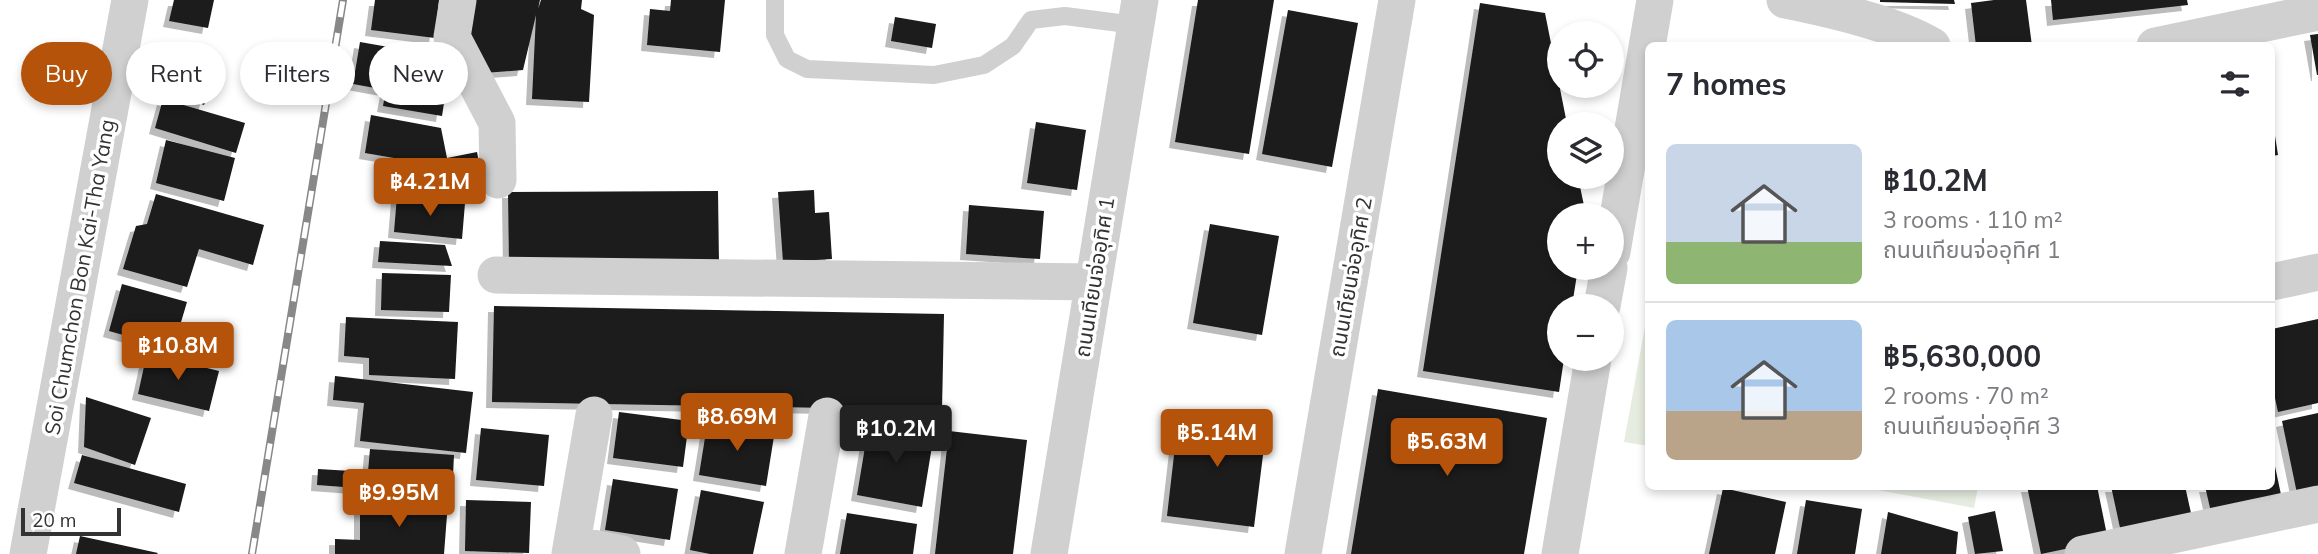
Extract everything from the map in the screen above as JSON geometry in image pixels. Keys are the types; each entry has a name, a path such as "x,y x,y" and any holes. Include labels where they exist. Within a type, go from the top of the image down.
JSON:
{"street":[{"name":"Soi Chumchon Bon Kai-Tha Yang","path":"29,554 130,0"},
{"path":"458,0 452,37 497,123 498,180"},
{"name":"ถนนเทียนจ่ออุทิศ 2","path":"1303,554 1397,0"},
{"path":"1648,42 1655,0"},
{"path":"1785,0 1829,5 1925,42"},
{"path":"2174,42 2318,12"},
{"name":"ถนนเทียนจ่ออุทิศ 1","path":"1049,554 1138,13"},
{"path":"1620,203 1645,59"},
{"path":"2275,281 2318,272"},
{"path":"496,275 1093,282"},
{"path":"1560,554 1591,371"},
{"path":"594,415 571,549 622,554"},
{"path":"803,554 827,416"},
{"path":"2083,554 2318,504"}],"lane":[{"path":"775,0 775,36 787,59 807,69 934,75 984,65 1013,46 1031,20 1138,13"}],"shaded area":[{"path":"1645,326 1645,446 1624,442"},
{"path":"1878,490 1977,490 1974,508"}],"building":[{"path":"174,0 214,0 208,28 169,21"},
{"path":"375,0 439,0 435,38 371,30"},
{"path":"470,0 540,0 538,9 541,0 582,0 581,9 594,15 589,102 532,99 536,15 523,70 483,73 464,36"},
{"path":"671,0 725,0 720,52 647,45 650,9 670,11"},
{"path":"1198,0 1274,0 1249,154 1175,142"},
{"path":"1954,0 1955,4 1880,2"},
{"path":"2026,0 2031,42 1976,42 1971,3"},
{"path":"2051,0 2187,0 2188,5 2053,20"},
{"path":"1480,3 1545,13 1547,98 1562,98 1565,112 1547,112 1547,189 1581,189 1583,203 1547,203 1547,280 1576,280 1574,294 1547,294 1547,371 1562,371 1559,392 1423,371"},
{"path":"1288,10 1358,23 1332,167 1262,154"},
{"path":"895,17 936,24 932,48 891,41"},
{"path":"2318,34 2318,75 2317,75 2310,35"},
{"path":"360,42 369,44 369,87 355,84"},
{"path":"161,105 184,105 245,123 236,153 155,128"},
{"path":"383,105 444,105 442,116"},
{"path":"371,115 441,128 447,158 477,152 481,173 365,153"},
{"path":"1036,122 1086,130 1077,190 1027,183"},
{"path":"166,140 235,158 224,201 156,183"},
{"path":"814,190 815,213 829,212 832,259 783,262 778,192"},
{"path":"718,191 719,264 509,265 508,192"},
{"path":"156,194 264,225 253,265 199,249 187,287 123,269 136,226 147,224"},
{"path":"397,196 465,203 462,239 394,232"},
{"path":"969,205 1044,211 1040,259 966,254"},
{"path":"1210,224 1279,236 1262,335 1193,323"},
{"path":"380,241 445,245 452,266 378,262"},
{"path":"382,273 451,275 449,312 381,310"},
{"path":"122,284 187,302 173,349 109,331"},
{"path":"494,306 944,314 942,410 492,402"},
{"path":"346,317 458,322 455,379 369,375 369,358 344,356"},
{"path":"2318,319 2318,403 2278,412 2275,398 2275,328"},
{"path":"147,353 219,371 209,411 138,394"},
{"path":"335,376 473,392 466,453 360,441 364,403 333,400"},
{"path":"1378,389 1547,418 1524,554 1351,554"},
{"path":"86,397 151,418 135,465 84,447"},
{"path":"619,412 689,421 683,467 613,458"},
{"path":"1179,412 1267,423 1254,527 1167,516"},
{"path":"2318,413 2318,499 2299,503 2282,421"},
{"path":"708,419 775,430 766,486 699,475"},
{"path":"869,423 934,434 922,507 857,495"},
{"path":"481,428 549,435 544,486 476,480"},
{"path":"949,431 1027,440 1013,554 935,554"},
{"path":"370,449 454,455 452,495 317,485 318,469 368,472"},
{"path":"82,455 186,484 179,512 74,483"},
{"path":"2275,466 2283,504 2213,521 2206,490 2275,490"},
{"path":"613,479 678,489 670,540 605,530"},
{"path":"701,490 764,502 753,554 710,554 690,550"},
{"path":"1723,490 1786,502 1775,554 1709,554"},
{"path":"2028,490 2098,490 2108,540 2041,554"},
{"path":"2112,490 2186,490 2193,522 2122,537"},
{"path":"466,500 531,502 529,553 465,551"},
{"path":"1806,500 1862,509 1855,554 1797,554"},
{"path":"360,501 448,502 444,554 335,554 335,539 360,540"},
{"path":"1995,511 2003,551 1975,554 1968,517"},
{"path":"1888,512 1958,532 1956,554 1881,554"},
{"path":"847,513 917,524 913,554 840,554"},
{"path":"80,536 158,553 76,554"}],"railway":[{"path":"252,554 343,0"}]}
